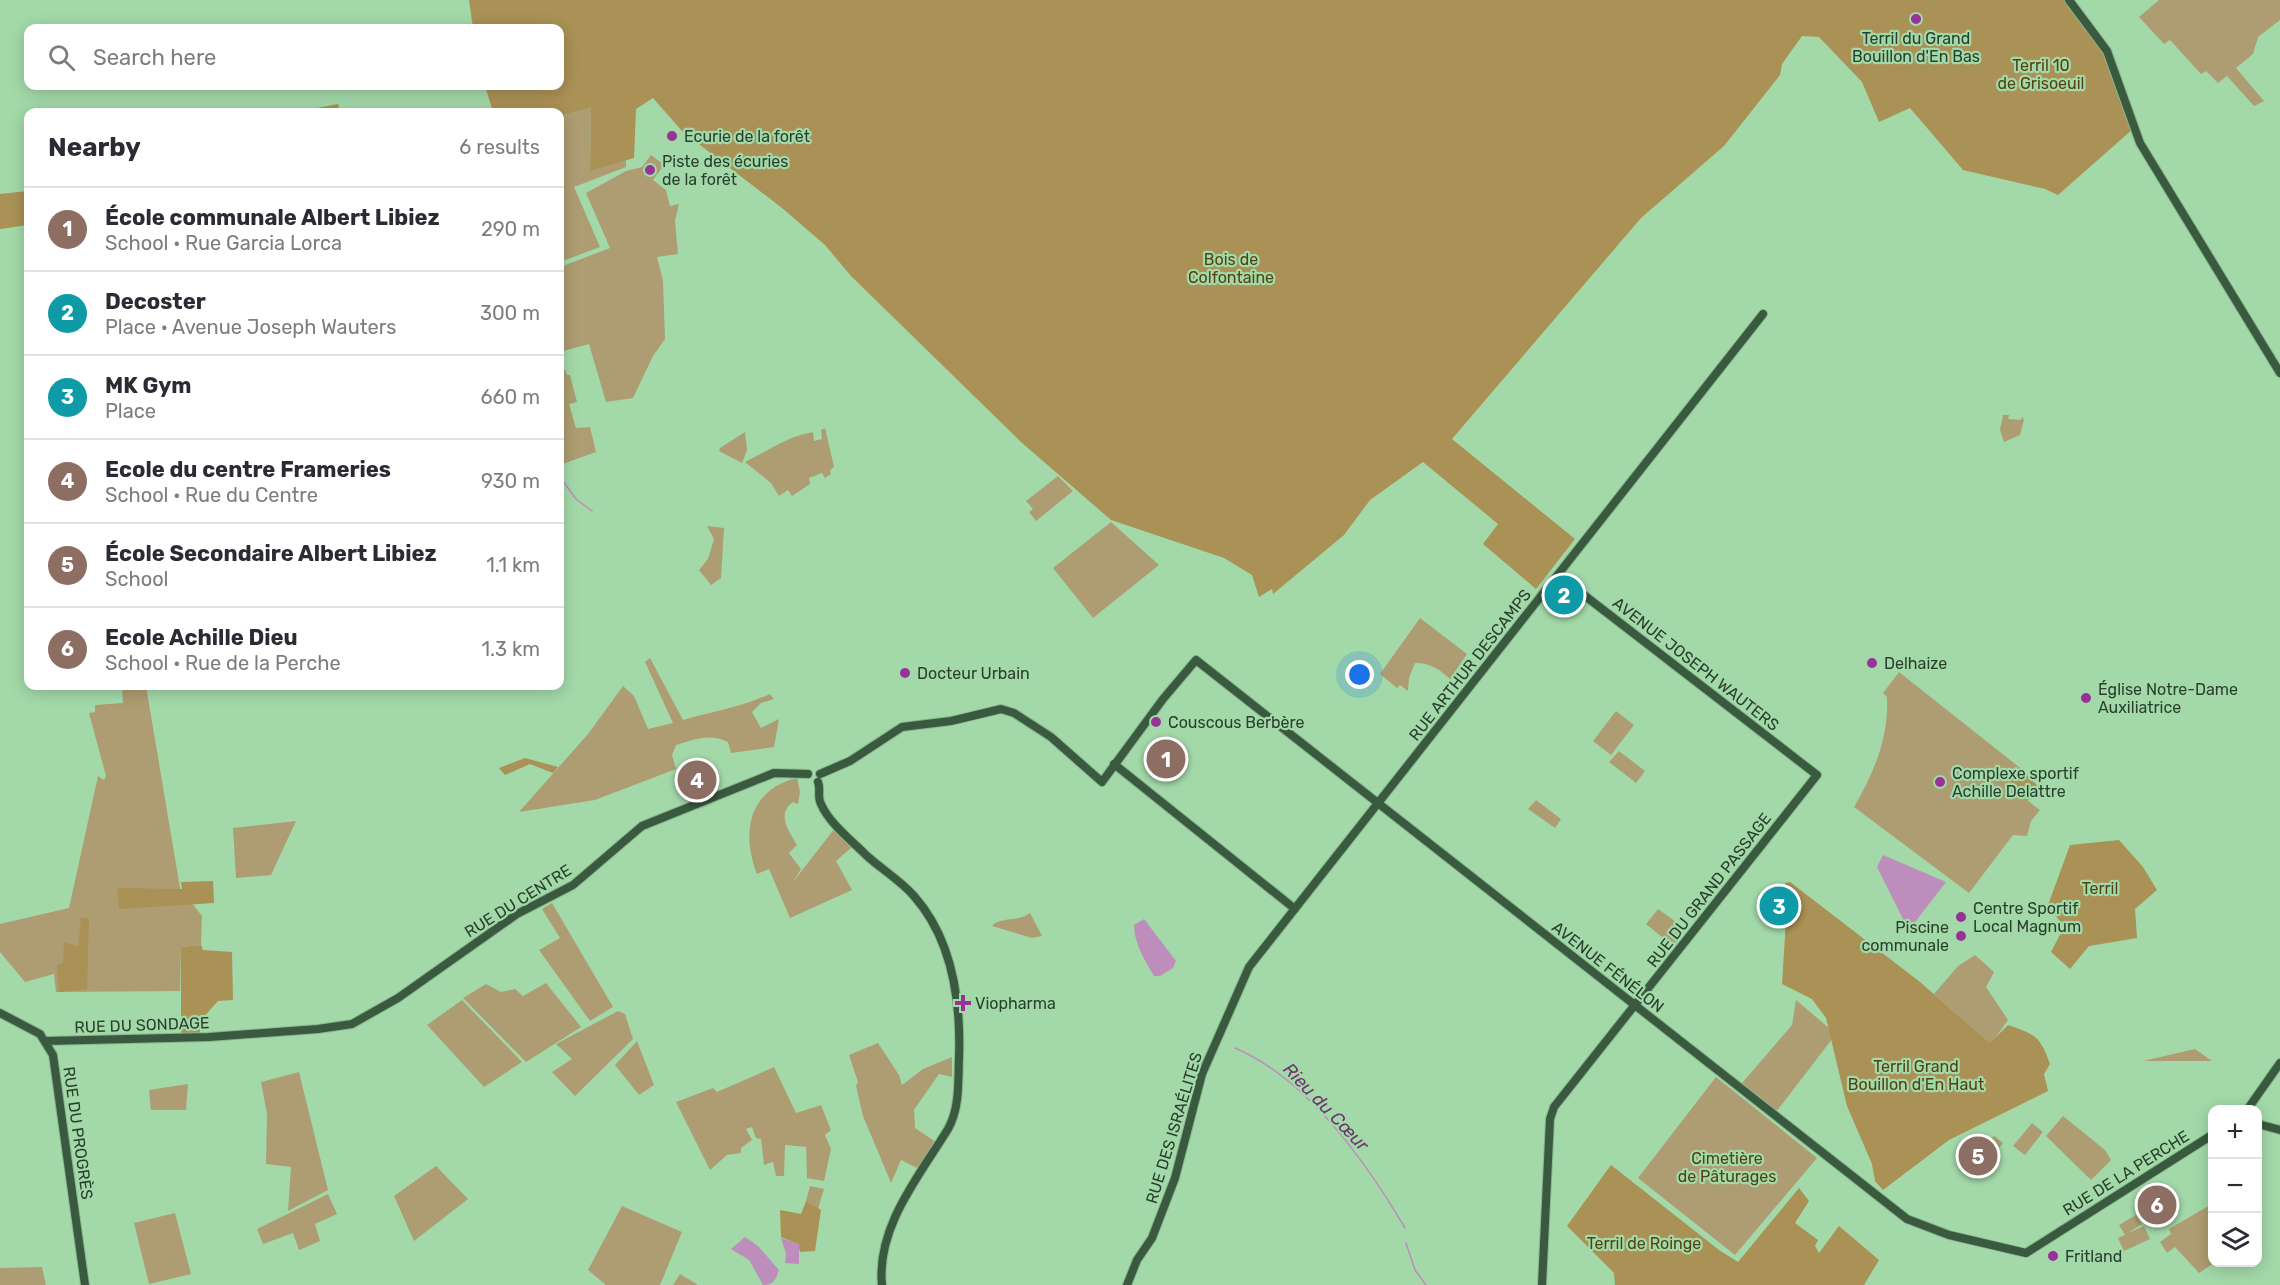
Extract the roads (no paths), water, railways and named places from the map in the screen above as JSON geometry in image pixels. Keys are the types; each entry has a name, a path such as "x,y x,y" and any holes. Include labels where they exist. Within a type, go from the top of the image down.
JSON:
{"street":[{"path":"2070,0 2107,51 2140,143 2280,373"},
{"name":"RUE ARTHUR DESCAMPS","path":"1215,1043 1249,967 1762,314"},
{"name":"AVENUE JOSEPH WAUTERS","path":"1558,574 1817,775"},
{"name":"AVENUE FÉNÉLON","path":"1114,764 1196,660 1908,1220 1949,1235 2023,1253"},
{"path":"882,1285 883,1260 897,1213 955,1113 959,1043 957,1011 950,963 943,942 932,921 912,894 885,873 821,806 819,778 900,728 971,716 997,709 1014,713 1051,737 1102,782 1114,764 1295,909"},
{"name":"RUE DU CENTRE","path":"238,1034 341,1027 363,1020 398,999 508,919 573,885 642,826 774,773 808,774 813,770 819,778"},
{"name":"RUE DU GRAND PASSAGE","path":"1542,1285 1550,1119 1554,1107 1817,775"},
{"path":"0,1013 35,1031 46,1041"},
{"name":"RUE DU SONDAGE","path":"46,1041 238,1034"},
{"name":"RUE DU PROGRÈS","path":"46,1041 54,1063 85,1285"},
{"name":"RUE DES ISRAÉLITES","path":"1127,1285 1137,1260 1152,1238 1175,1178 1202,1074 1215,1043"},
{"path":"2251,1105 2280,1063"},
{"path":"2262,1125 2280,1130"},
{"name":"RUE DE LA PERCHE","path":"2023,1253 2208,1138"}],"waterway":[{"path":"564,482 576,499 592,511"},
{"name":"Rieu du Cœur","path":"1235,1048 1262,1062 1311,1101 1353,1150 1405,1228"},
{"name":"Rieu du Cœur","path":"1406,1243 1415,1270 1426,1285"}],"place":[{"name":"Terril du Grand Bouillon d'En Bas","path":"1916,19"},
{"name":"Ecurie de la forêt","path":"672,136"},
{"name":"Piste des écuries de la forêt","path":"650,170"},
{"name":"Decoster","path":"1564,595"},
{"name":"Delhaize","path":"1872,663"},
{"name":"Docteur Urbain","path":"905,673"},
{"name":"Église Notre-Dame Auxiliatrice","path":"2086,698"},
{"name":"Couscous Berbère","path":"1156,722"},
{"name":"École communale Albert Libiez","path":"1166,759"},
{"name":"Ecole du centre Frameries","path":"697,780"},
{"name":"Complexe sportif Achille Delattre","path":"1940,782"},
{"name":"MK Gym","path":"1779,906"},
{"name":"Centre Sportif Local Magnum","path":"1961,917"},
{"name":"Piscine communale","path":"1961,936"},
{"name":"Viopharma","path":"963,1003"},
{"name":"École Secondaire Albert Libiez","path":"1978,1156"},
{"name":"Ecole Achille Dieu","path":"2157,1205"},
{"name":"Fritland","path":"2053,1256"}],"park label":[{"name":"Terril 10 de Grisoeuil","path":"2041,74"},
{"name":"Bois de Colfontaine","path":"1231,268"},
{"name":"Terril","path":"2100,888"},
{"name":"Terril Grand Bouillon d'En Haut","path":"1916,1075"},
{"name":"Cimetière de Pâturages","path":"1727,1167"},
{"name":"Terril de Roinge","path":"1644,1243"}]}
